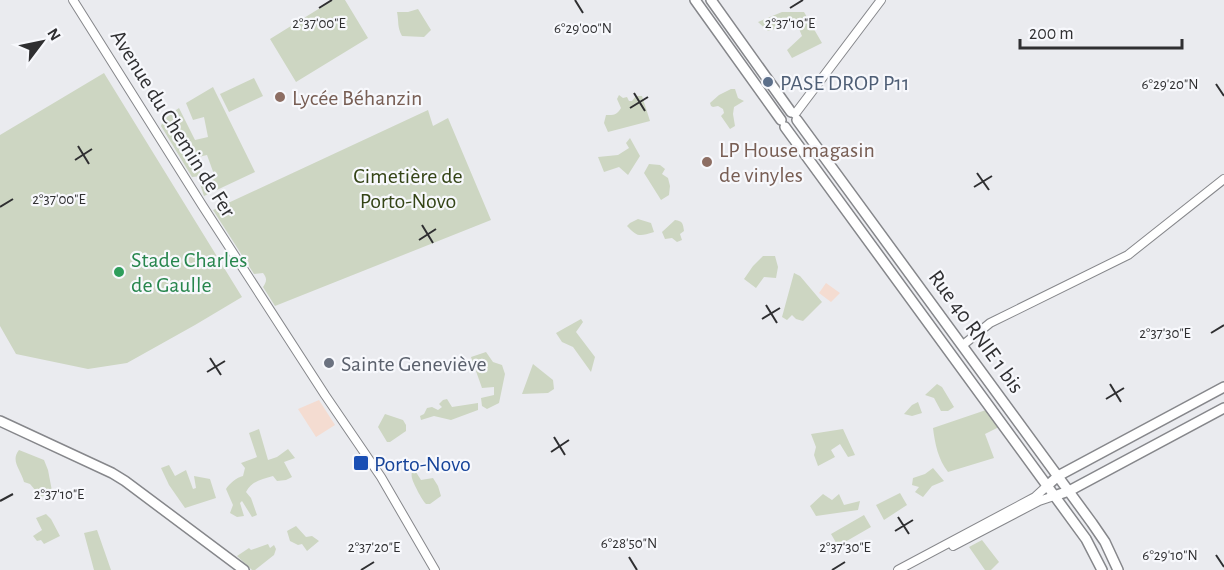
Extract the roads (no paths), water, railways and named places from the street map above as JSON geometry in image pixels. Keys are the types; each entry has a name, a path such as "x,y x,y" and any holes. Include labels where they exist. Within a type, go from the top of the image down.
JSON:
{"main road":[{"name":"Rue 40 RNIE 1 bis","path":"695,0 1086,539 1102,570"},
{"name":"Rue 40 RNIE 1 bis","path":"711,0 1069,491 1105,542 1118,570"},
{"path":"783,123 783,115 794,116"},
{"path":"1047,486 1058,476 1224,387"},
{"path":"1054,496 1069,491 1224,408"},
{"path":"0,421 118,477 244,570"}],"street":[{"name":"Avenue du Chemin de Fer","path":"73,0 319,387 381,477 435,570"},
{"path":"794,116 882,0"},
{"path":"963,345 990,323 1128,255 1224,179"},
{"path":"907,570 1037,499 1047,486"},
{"path":"898,570 1037,499 1054,496"}],"place":[{"name":"PASE DROP P11","path":"768,82"},
{"name":"Lycée Béhanzin","path":"280,97"},
{"name":"LP House magasin de vinyles","path":"707,162"},
{"name":"Stade Charles de Gaulle","path":"119,272"},
{"name":"Sainte Geneviève","path":"329,363"},
{"name":"Porto-Novo","path":"361,463"}],"park label":[{"name":"Cimetière de Porto-Novo","path":"408,188"}]}
